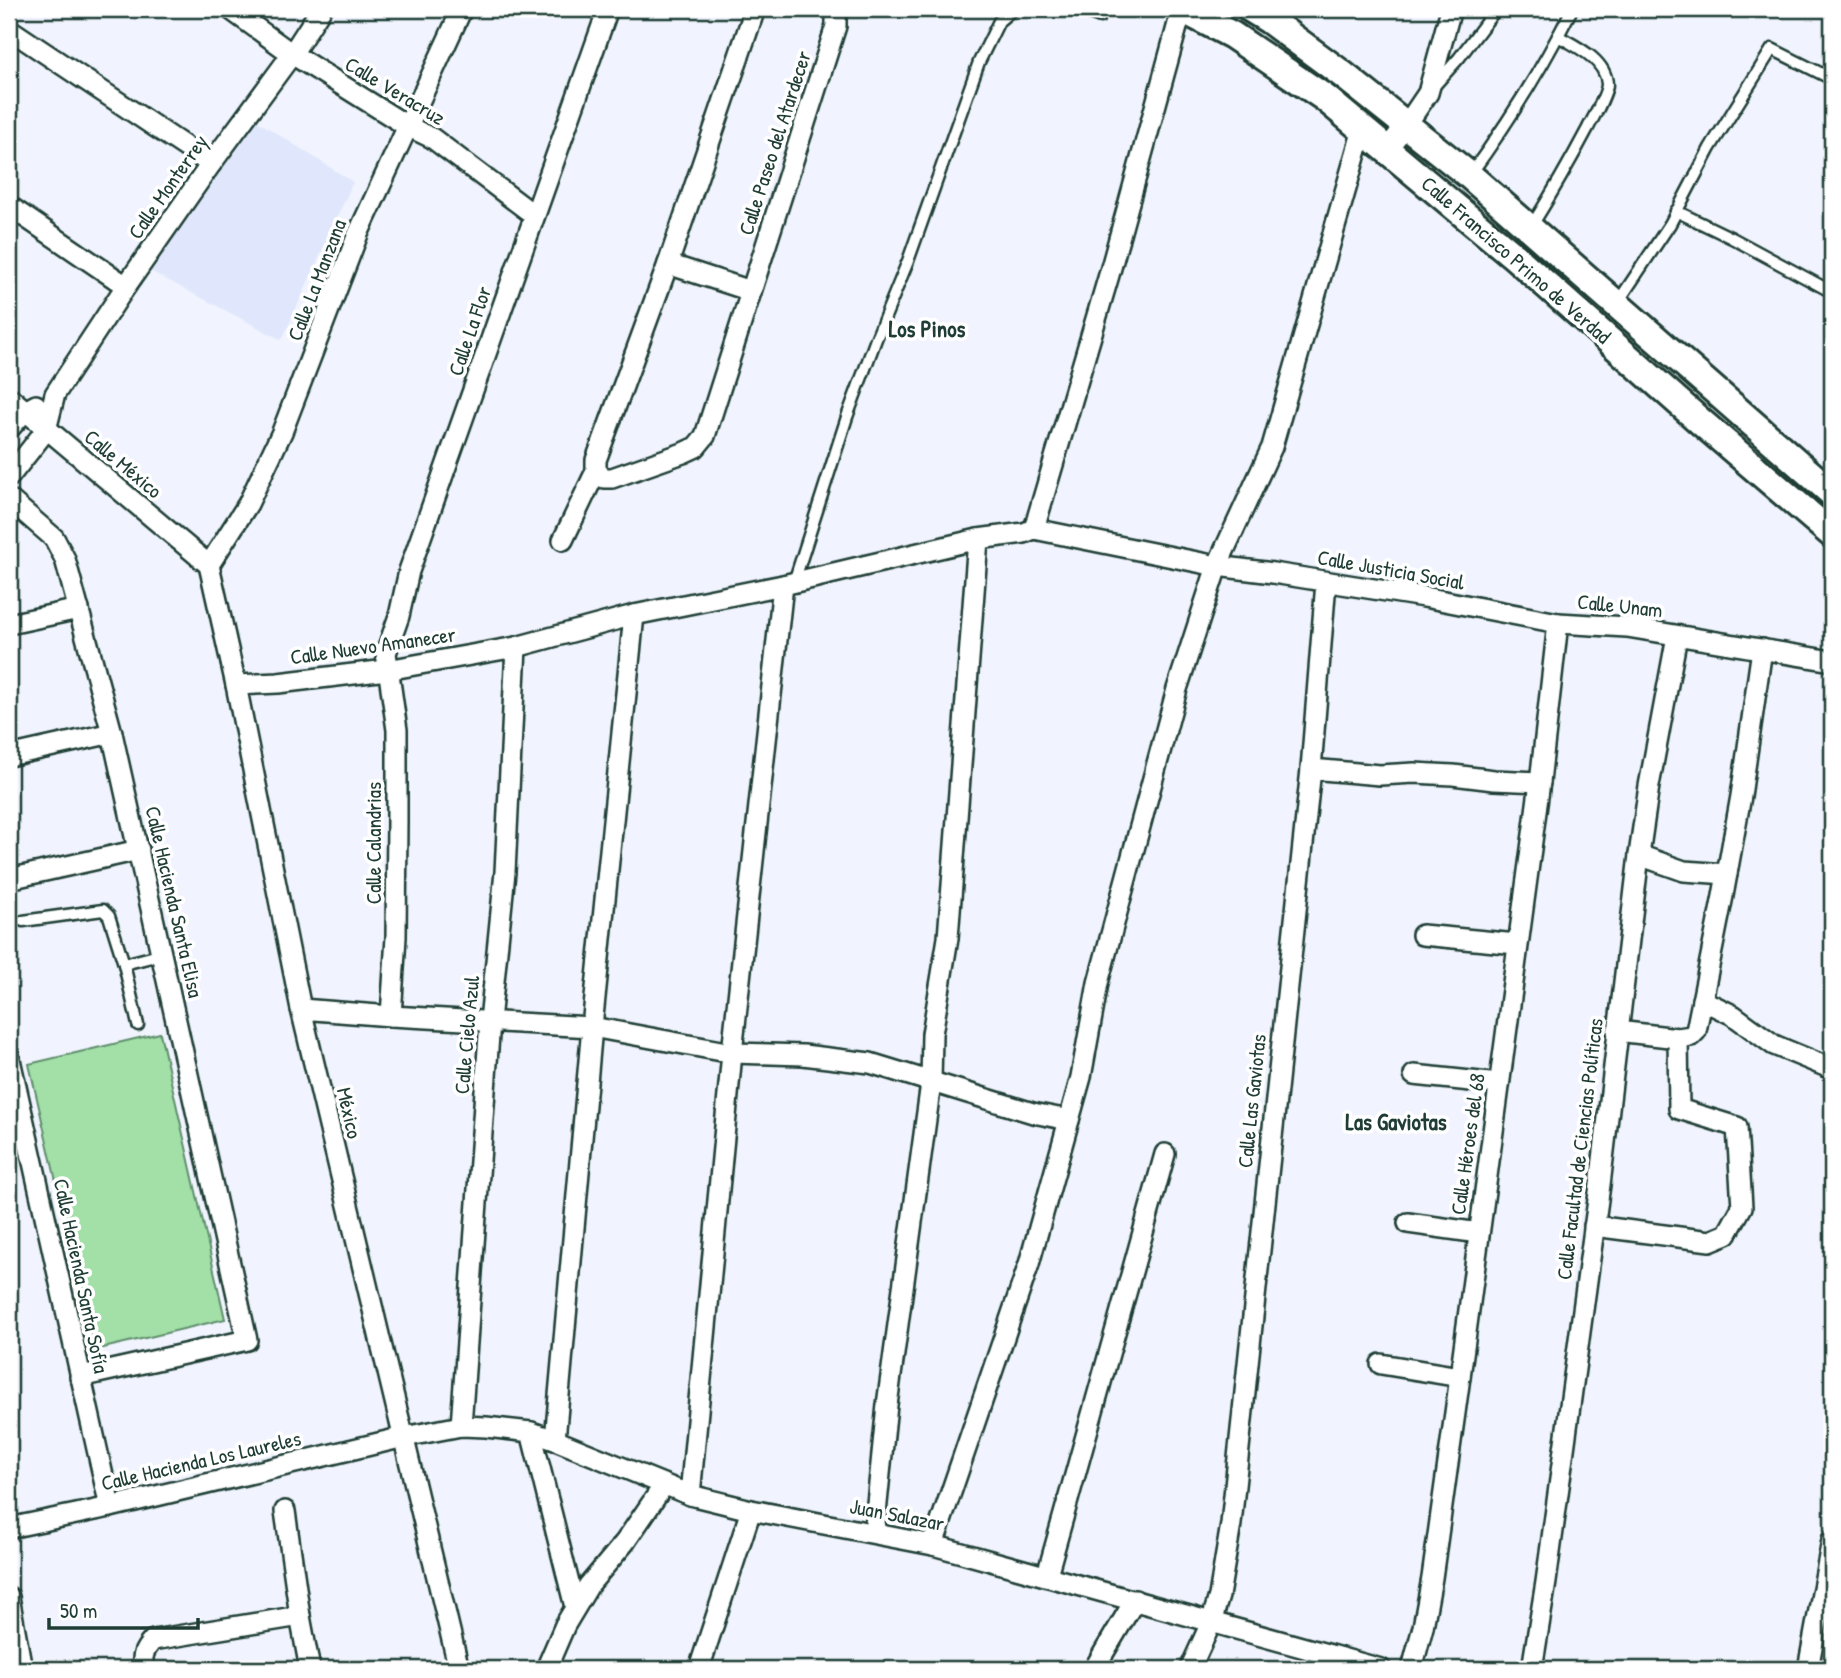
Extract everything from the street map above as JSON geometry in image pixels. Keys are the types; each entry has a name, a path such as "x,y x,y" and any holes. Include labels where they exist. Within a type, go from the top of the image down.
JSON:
{"main road":[{"name":"Calle Francisco Primo de Verdad","path":"1182,9 1232,35 1325,98 1515,257 1832,534"},
{"name":"Calle Francisco Primo de Verdad","path":"1251,9 1308,47 1470,176 1832,493"}],"street":[{"name":"Calle Veracruz","path":"230,9 292,54 407,126 432,138 534,215"},
{"name":"Calle Monterrey","path":"46,430 55,394 126,286 292,54 321,9"},
{"name":"Calle La Manzana","path":"209,565 248,504 282,432 358,234 462,9"},
{"name":"Calle La Flor","path":"387,670 386,653 399,617 409,571 608,9"},
{"path":"563,540 596,471 596,460 668,264 755,9"},
{"name":"Calle Paseo del Atardecer","path":"596,471 604,478 612,478 696,447 705,436 836,26 836,9"},
{"path":"1034,529 1109,275 1182,9"},
{"path":"1387,149 1428,93 1451,9"},
{"path":"9,29 211,164"},
{"path":"933,1545 1029,1264 1081,1077 1098,983 1177,689 1217,566 1272,447 1363,129"},
{"path":"9,206 126,286"},
{"path":"668,264 751,291"},
{"name":"Calle Monterrey","path":"9,429 25,411 55,394"},
{"name":"Calle México","path":"9,397 209,565"},
{"path":"9,477 46,430"},
{"name":"Calle Hacienda Santa Elisa","path":"9,499 54,538 65,559 112,733 247,1339 80,1377"},
{"name":"Calle Nuevo Amanecer","path":"236,685 278,683 387,670 516,647 634,615 1034,529"},
{"name":"Calle Justicia Social","path":"1034,529 1217,566 1424,597 1558,623"},
{"path":"874,1534 887,1405 931,1083 932,1034 948,938 978,539"},
{"name":"México","path":"209,565 301,1009 459,1669"},
{"name":"Calle Las Gaviotas","path":"1190,1669 1211,1623 1219,1596 1230,1524 1311,769 1326,582"},
{"path":"690,1495 732,1053 788,583"},
{"path":"9,624 79,609"},
{"path":"555,1440 592,1027 634,615"},
{"name":"Calle Unam","path":"1558,623 1627,626 1832,661"},
{"name":"Calle Héroes del 68","path":"1412,1669 1432,1578 1461,1377 1540,782 1558,623"},
{"name":"Calle Facultad de Ciencias Políticas","path":"1532,1669 1594,1226 1639,855 1677,636"},
{"name":"Calle Cielo Azul","path":"461,1426 490,1021 505,872 516,647"},
{"path":"1617,1031 1678,1038 1691,1036 1696,1031 1741,796 1762,649"},
{"name":"Calle Calandrias","path":"387,670 397,730 396,937 391,1016"},
{"path":"9,756 112,733"},
{"path":"1311,769 1540,782"},
{"path":"9,879 139,850"},
{"path":"1639,855 1684,871 1727,874"},
{"path":"1422,935 1517,944"},
{"path":"1702,1000 1733,1015 1774,1045 1832,1069"},
{"path":"301,1009 592,1027 732,1053 803,1055 870,1063 1033,1113 1069,1119"},
{"path":"1594,1226 1710,1241 1727,1234 1742,1207 1737,1127 1679,1109 1678,1038"},
{"name":"Calle Hacienda Santa Sofía","path":"9,1055 110,1507"},
{"path":"1413,1075 1499,1084"},
{"path":"1047,1575 1165,1154"},
{"path":"1408,1223 1479,1233"},
{"path":"1381,1364 1461,1377"},
{"name":"Juan Salazar","path":"404,1437 461,1426 531,1432 690,1495 751,1510 933,1545 1381,1669"},
{"path":"531,1432 576,1607"},
{"name":"Calle Hacienda Los Laureles","path":"9,1528 110,1507 404,1437"},
{"path":"546,1669 565,1625 589,1585 625,1542 664,1485"},
{"path":"699,1669 751,1510"},
{"path":"285,1511 310,1669"},
{"path":"1808,1669 1832,1540"},
{"path":"9,1597 22,1669"},
{"path":"1094,1669 1135,1600"},
{"path":"144,1669 142,1658 153,1640 300,1616"}],"lane":[{"path":"788,583 979,62 999,21 1013,9"},
{"path":"1078,9 1100,17"},
{"path":"1428,93 1496,9"},
{"path":"1470,176 1559,36 1572,9"},
{"path":"1530,230 1599,109 1607,85 1603,70 1588,52 1559,36"},
{"path":"1616,305 1646,261 1710,148 1772,49 1832,79"},
{"path":"1676,211 1832,292"},
{"path":"23,921 103,911 109,916 124,964 138,1026"},
{"path":"124,964 163,954"}],"shaded area":[{"path":"251,117 353,182 282,340 148,270"}],"green space":[{"path":"160,1033 225,1319 95,1350 29,1064"}],"district":[{"name":"Los Pinos","path":"927,329"},
{"name":"Las Gaviotas","path":"1396,1122"}]}
